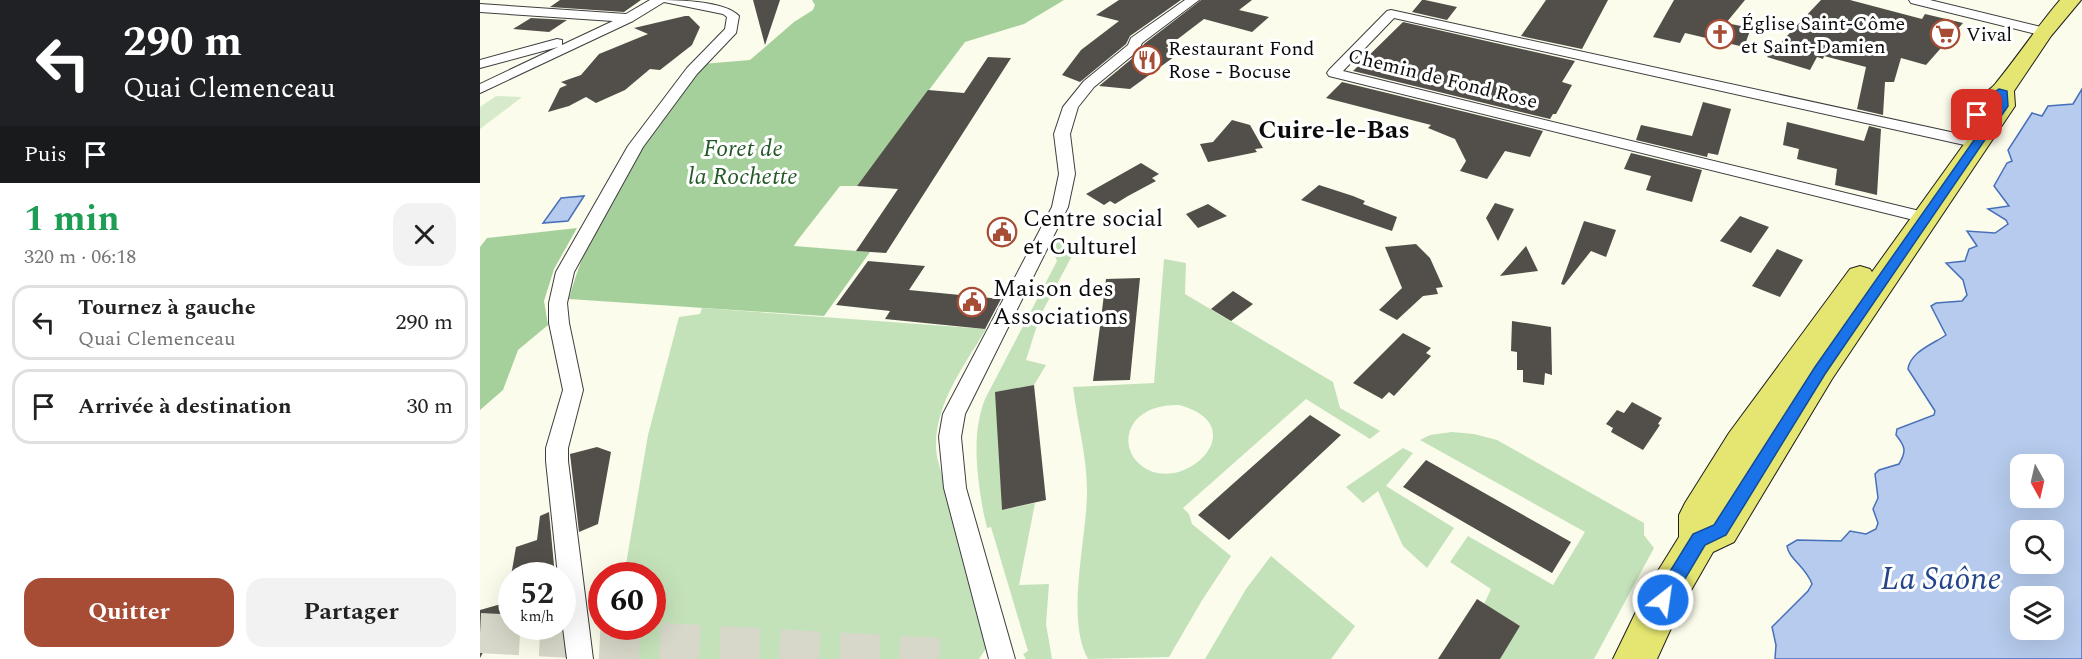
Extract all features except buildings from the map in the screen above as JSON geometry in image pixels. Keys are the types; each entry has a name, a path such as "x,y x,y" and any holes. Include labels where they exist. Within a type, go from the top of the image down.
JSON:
{"main road":[{"path":"1635,659 1663,600 1699,540 1720,530 1822,348 1968,141 1987,101 2002,91 2044,32 2071,0"}],"street":[{"path":"480,89 629,18 659,0"},
{"path":"580,659 557,461 557,448 573,390 559,323 560,286 572,256 636,146 692,70 731,30 733,16 727,11 669,0"},
{"path":"1002,659 955,488 950,437 954,414 1060,207 1067,180 1062,137 1068,111 1084,89 1134,47 1136,41 1193,0"},
{"path":"1915,0 2044,32"},
{"path":"480,8 629,18"},
{"name":"Chemin de Fond Rose","path":"1916,216 1334,73 1391,14 1968,141"},
{"path":"480,64 597,32"}],"green space":[{"name":"Foret de la Rochette","path":"812,0 1064,0 1024,24 965,42 857,186 840,186 797,241 794,246 870,252 824,316 569,299 579,267 607,205 643,147 702,64 750,60 794,22 813,10 815,5"},
{"path":"496,96 522,97 480,129 480,107"},
{"path":"577,228 554,269 544,301 548,325 518,350 503,390 480,410 480,247 487,238"},
{"path":"1054,238 1073,243 1073,254 1040,316 1026,360 1046,365 1034,385 996,392 1002,510 1035,503 1019,585 1049,584 1046,624 1052,659 1026,659 1023,654 1028,651 991,527 987,528 984,515 979,486 977,441 985,399 1057,261 1050,245"},
{"path":"1164,259 1186,263 1185,294 1333,382 1340,408 1380,431 1370,439 1306,399 1183,508 1189,514 1192,524 1231,556 1169,657 1088,659 1081,642 1078,622 1079,577 1087,478 1073,387 1154,383","holes":["1179,405 1201,415 1212,428 1212,442 1205,455 1192,466 1176,472 1158,473 1142,466 1131,453 1128,437 1130,430 1140,416 1148,411 1163,406"]},
{"path":"702,308 986,329 950,390 938,423 936,440 937,457 987,641 987,647 979,659 619,659 620,640 666,640 666,562 626,562 648,435 679,317 700,314"},
{"path":"1452,432 1474,434 1497,440 1644,523 1644,535 1654,548 1594,659 1500,659 1520,626 1484,604 1491,589 1450,562 1468,536 1553,585 1585,532 1420,440 1430,435"},
{"path":"1403,448 1413,453 1386,486 1454,528 1427,568 1403,546 1378,491 1363,503 1346,487"},
{"path":"1271,556 1355,626 1331,659 1205,659 1246,589"}],"water":[{"name":"La Saône","path":"2082,89 2082,659 1775,659 1776,645 1772,627 1808,591 1812,584 1806,573 1790,555 1787,546 1797,540 1841,541 1850,531 1866,534 1876,529 1878,523 1873,509 1878,498 1875,474 1879,470 1899,464 1902,459 1904,449 1896,435 1897,429 1934,415 1935,411 1908,369 1917,353 1946,335 1931,306 1936,303 1962,301 1967,295 1963,280 1946,263 1965,261 1969,249 1977,246 1967,231 1995,233 2008,224 2006,220 1988,209 2009,206 1994,186 2007,163 2012,161 2008,150 2032,113 2042,116 2048,106 2073,104"},
{"path":"584,196 568,221 543,223 561,198"}],"tunnel":[{"path":"480,633 959,659"}],"place":[{"name":"Église Saint-Côme et Saint-Damien","path":"1720,34"},
{"name":"Vival","path":"1945,34"},
{"name":"Restaurant Fond Rose - Bocuse","path":"1147,60"},
{"name":"Centre social et Culturel","path":"1002,232"},
{"name":"Maison des Associations","path":"972,302"}],"district":[{"name":"Cuire-le-Bas","path":"1334,129"}],"route":[{"path":"1663,600 1699,540 1720,530 1820,370 2003,106 2002,91 1987,101 1977,115"}]}
